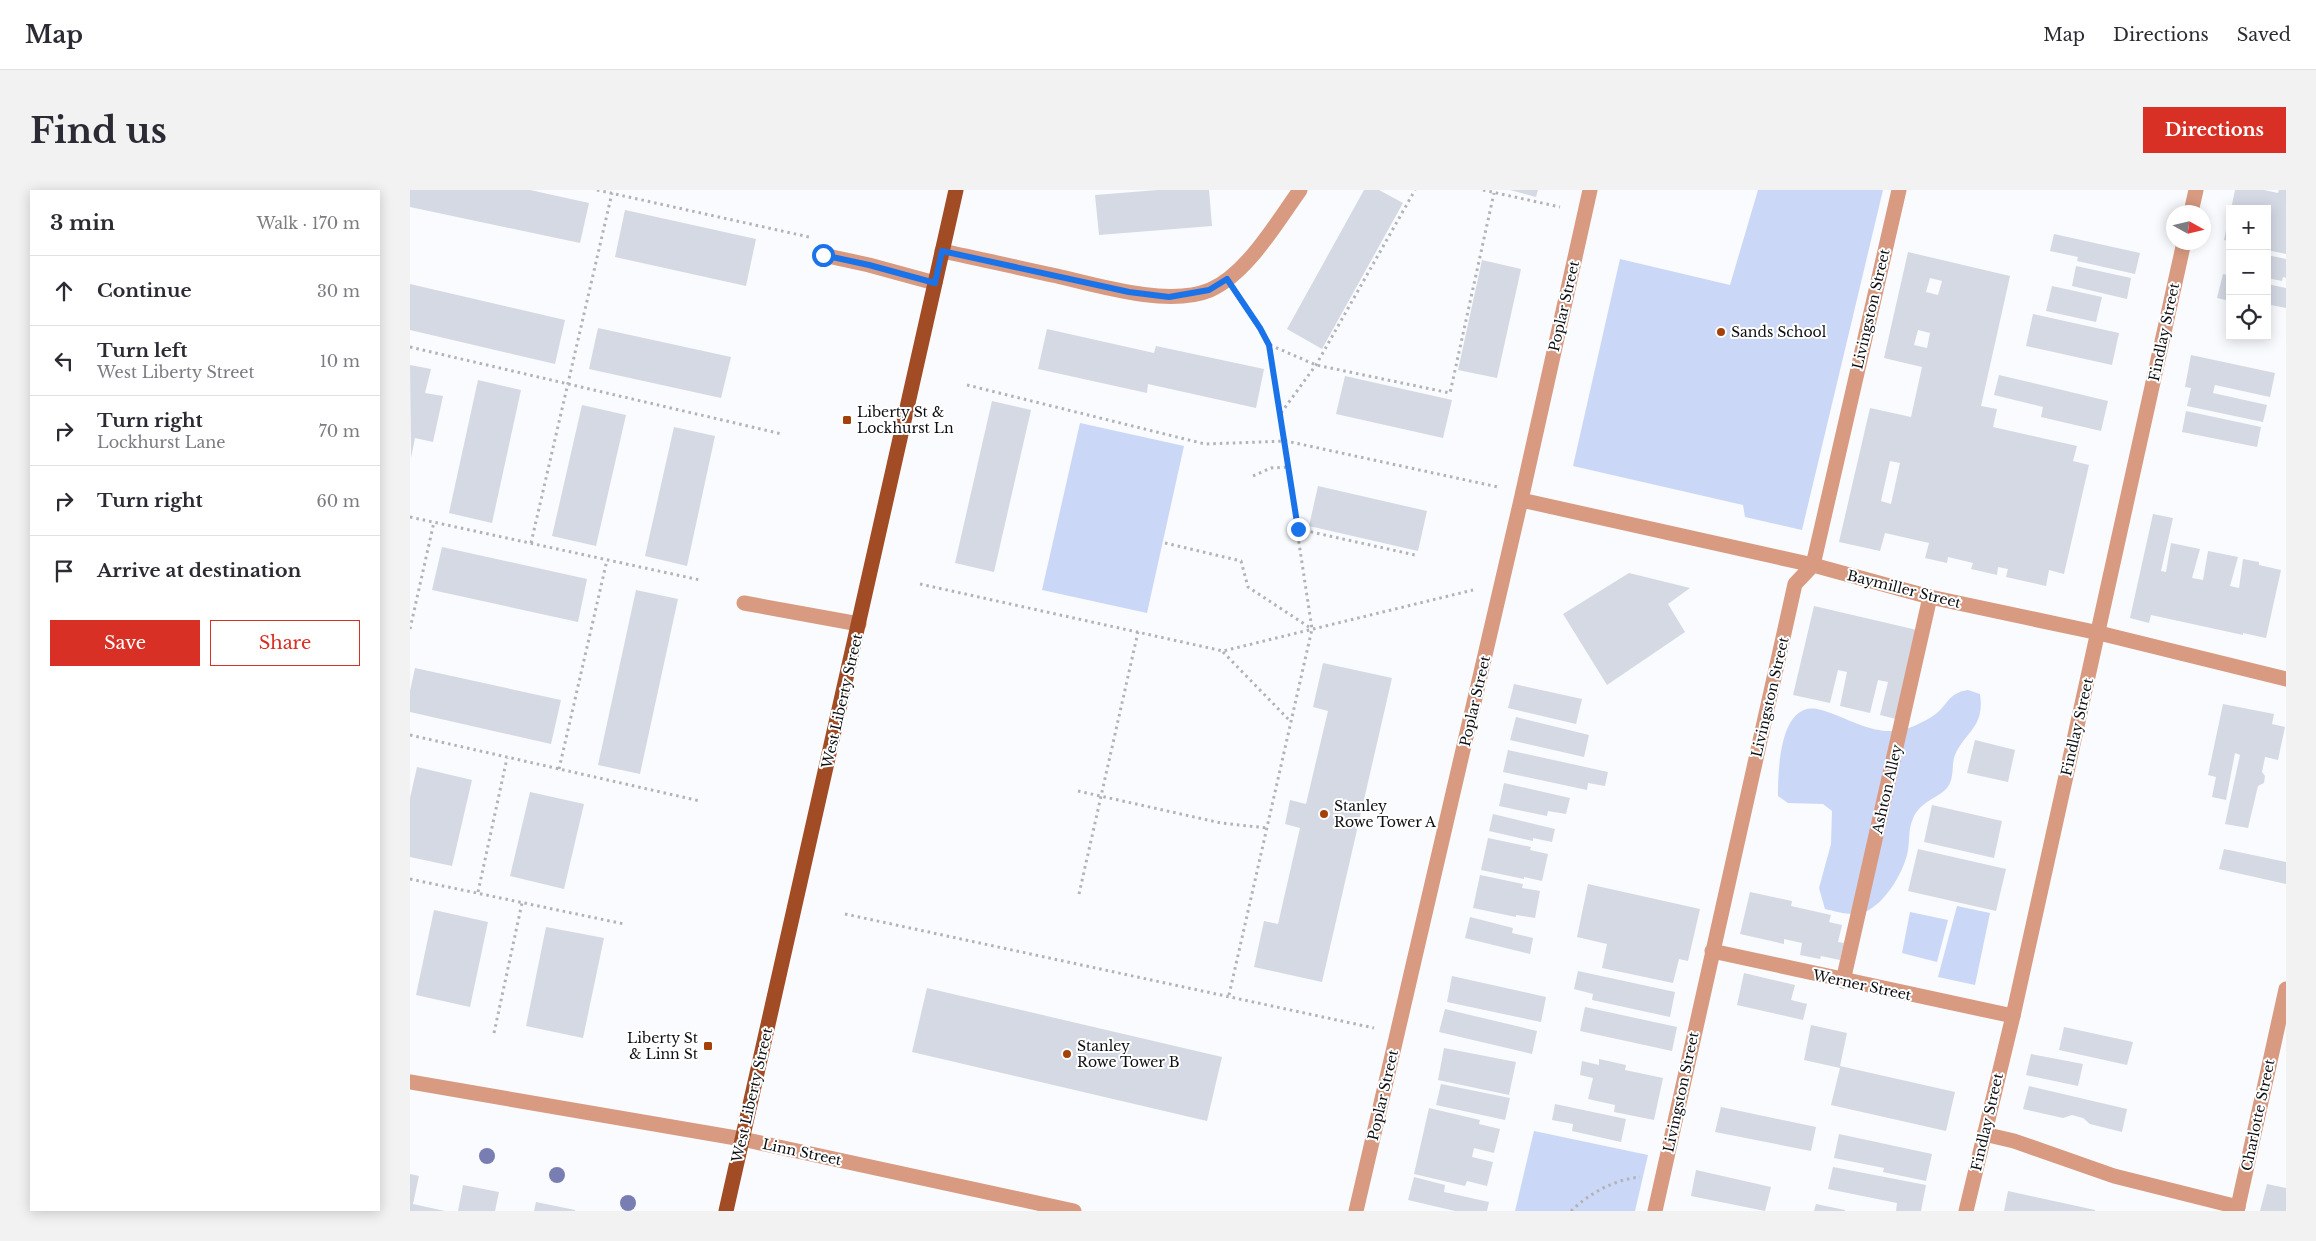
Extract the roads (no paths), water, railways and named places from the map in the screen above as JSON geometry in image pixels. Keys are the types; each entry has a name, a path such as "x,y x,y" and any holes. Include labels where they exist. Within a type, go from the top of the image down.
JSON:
{"main road":[{"name":"West Liberty Street","path":"726,1211 956,190"}],"street":[{"path":"942,251 1129,292 1169,297 1209,290 1227,279 1247,261 1300,190"},
{"name":"Poplar Street","path":"1356,1211 1521,500 1590,190"},
{"name":"Livingston Street","path":"1655,1211 1795,584 1813,566 1899,190"},
{"path":"2193,205 2196,190"},
{"name":"Findlay Street","path":"1966,1211 2099,633 2182,250"},
{"path":"823,255 935,283"},
{"name":"Baymiller Street","path":"1521,500 1813,566 1930,597 2099,633 2286,678"},
{"name":"Ashton Alley","path":"1843,981 1930,597"},
{"path":"744,603 859,624"},
{"name":"Werner Street","path":"1712,952 2012,1016"},
{"name":"Charlotte Street","path":"2237,1209 2286,989"},
{"name":"Linn Street","path":"410,1082 742,1139 1053,1209 1074,1211"},
{"path":"1984,1134 2014,1141 2114,1176 2237,1209"}],"place":[{"name":"Sands School","path":"1721,332"},
{"name":"Liberty St & Lockhurst Ln","path":"847,420"},
{"name":"Stanley Rowe Tower A","path":"1324,814"},
{"name":"Liberty St & Linn St","path":"708,1046"},
{"name":"Stanley Rowe Tower B","path":"1067,1054"}]}
